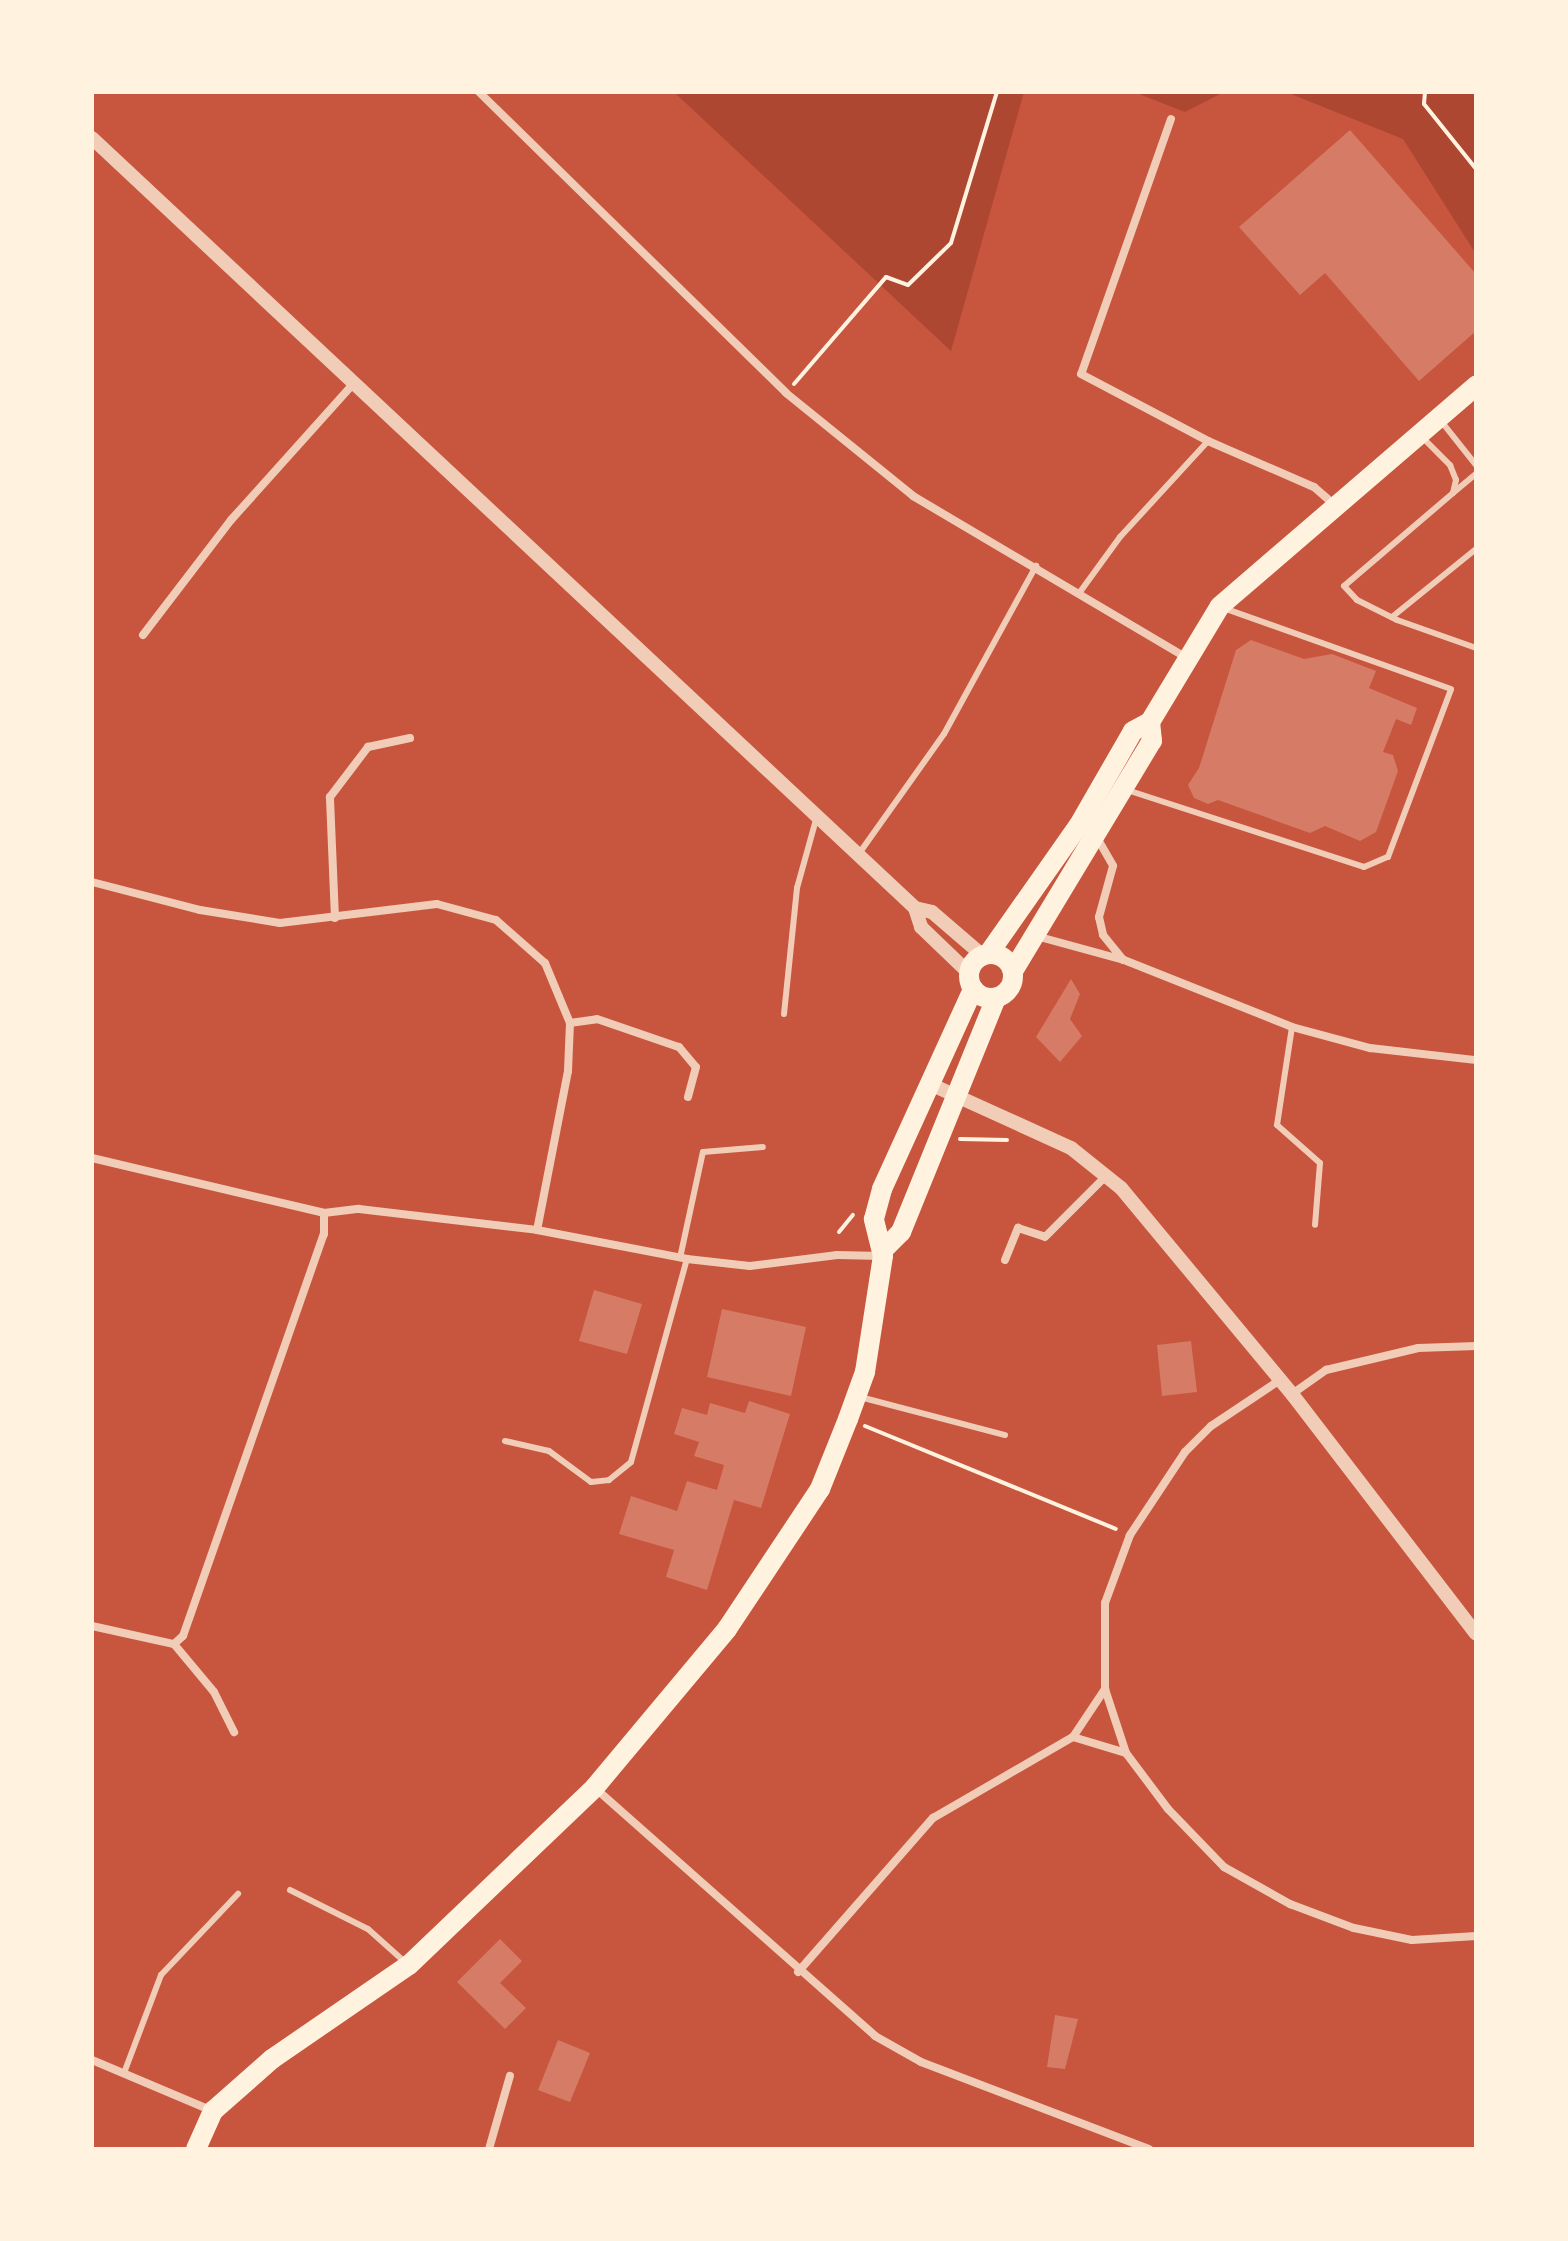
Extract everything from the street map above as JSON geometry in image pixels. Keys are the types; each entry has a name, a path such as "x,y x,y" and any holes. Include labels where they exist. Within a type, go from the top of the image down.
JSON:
{"main road":[{"path":"196,2149 213,2111 272,2059 409,1965 595,1787 727,1629 820,1489 848,1419 865,1372 883,1253 874,1219 882,1189 930,1084 971,981 986,954 1079,825 1133,731 1150,722 1220,606 1476,386"},
{"path":"883,1253 901,1232 996,998 1010,988 1013,971 1097,837 1152,741 1150,722"},
{"path":"986,954 1004,958 1013,971"},
{"path":"971,981 996,998"}],"street":[{"path":"479,92 786,393 913,496 1188,658"},
{"path":"1171,119 1081,374 1208,441 1314,487 1336,505"},
{"path":"92,138 915,908 921,927 971,981"},
{"path":"143,635 231,520 354,383"},
{"path":"335,918 330,797 368,747 410,738"},
{"path":"1079,825 1097,837 1113,866 1099,917 1103,935 1124,960"},
{"path":"92,882 200,910 267,921 335,918 437,904 496,920 545,963 570,1023 568,1071 537,1230"},
{"path":"915,908 932,912 986,954"},
{"path":"1035,936 1124,960 1292,1027 1370,1048 1476,1060"},
{"path":"570,1023 597,1019 679,1047 696,1067 688,1097"},
{"path":"930,1084 1071,1148 1107,1175 1292,1394 1476,1634"},
{"path":"92,1158 324,1213 359,1209 537,1230 683,1258 750,1266 837,1255 883,1253"},
{"path":"1005,1260 1018,1228 1045,1237 1107,1175"},
{"path":"174,1644 183,1636 324,1234 324,1213"},
{"path":"1292,1394 1326,1370 1418,1348 1476,1346"},
{"path":"1280,1380 1211,1426 1185,1452 1130,1535 1105,1603 1105,1689 1126,1753 1168,1809 1224,1867 1290,1904 1354,1928 1412,1940 1476,1936"},
{"path":"92,1626 174,1644 214,1692 234,1732"},
{"path":"798,1972 933,1818 1073,1737 1105,1689"},
{"path":"1073,1737 1126,1753"},
{"path":"595,1787 798,1972 875,2036 921,2062 1130,2147 1149,2149"},
{"path":"92,2060 213,2111"},
{"path":"489,2149 510,2076"}],"lane":[{"path":"1439,418 1476,465"},
{"path":"1419,435 1450,465 1456,480 1453,493"},
{"path":"1080,592 1120,537 1208,441"},
{"path":"1476,474 1344,586 1357,600 1392,617 1476,648"},
{"path":"1392,617 1476,549"},
{"path":"858,855 944,734 1036,566"},
{"path":"1125,789 1364,867 1388,857 1451,689 1220,606"},
{"path":"784,1014 797,888 817,816"},
{"path":"1292,1027 1277,1125 1320,1163 1315,1225"},
{"path":"505,1441 549,1451 591,1482 609,1480 631,1462 683,1258 703,1152 763,1147"},
{"path":"856,1396 1005,1435"},
{"path":"290,1890 368,1929 409,1965"},
{"path":"124,2073 161,1975 238,1894"}],"path":[{"path":"786,393 886,277 908,285 951,243 997,92"},
{"path":"1425,92 1424,104 1476,169"},
{"path":"848,1419 1130,1535"}],"shaded area":[{"path":"674,92 1024,92 951,351"},
{"path":"1134,92 1224,92 1185,112"},
{"path":"1286,92 1476,92 1476,254 1403,139"}],"building":[{"path":"1350,130 1476,274 1476,331 1419,381 1325,273 1300,295 1239,227"},
{"path":"1251,640 1304,659 1332,654 1376,671 1369,688 1417,708 1411,725 1396,719 1383,752 1393,755 1398,771 1376,832 1360,841 1325,826 1310,833 1218,800 1208,804 1194,798 1188,785 1199,768 1236,650"},
{"path":"1071,979 1080,994 1070,1019 1082,1036 1060,1062 1036,1037"},
{"path":"594,1290 642,1304 627,1354 579,1341"},
{"path":"722,1309 806,1327 791,1396 707,1377"},
{"path":"1191,1341 1197,1392 1162,1396 1157,1345"},
{"path":"749,1401 790,1414 761,1508 734,1500 707,1590 666,1577 674,1550 619,1534 631,1496 677,1511 687,1481 717,1490 724,1465 694,1456 699,1442 674,1434 682,1408 707,1415 710,1403 745,1413"},
{"path":"500,1939 522,1961 500,1983 526,2008 505,2029 457,1982"},
{"path":"1055,2015 1078,2019 1065,2069 1047,2067"},
{"path":"558,2040 590,2053 570,2102 538,2090"}]}
